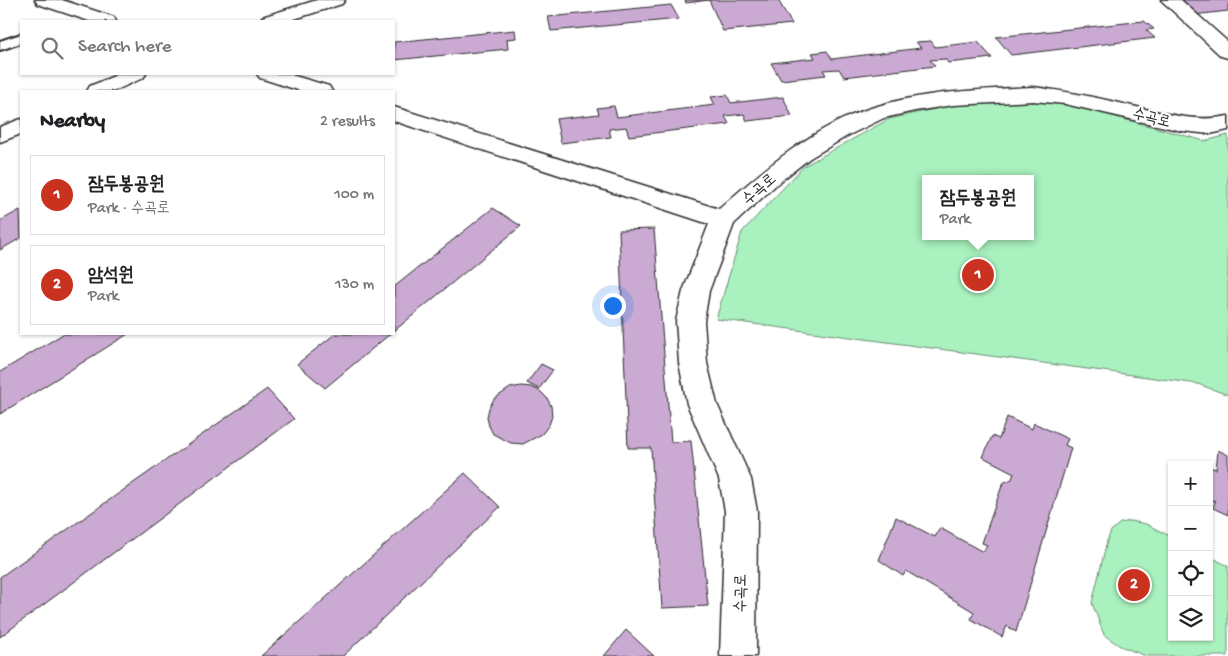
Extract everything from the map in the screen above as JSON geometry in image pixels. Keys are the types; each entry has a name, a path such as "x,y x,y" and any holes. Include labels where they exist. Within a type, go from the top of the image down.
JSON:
{"street":[{"path":"44,0 104,20"},
{"path":"272,20 336,0"},
{"path":"1170,0 1228,52"},
{"path":"64,20 82,13"},
{"path":"0,46 20,38"},
{"path":"99,90 134,75"},
{"path":"270,75 319,90"},
{"name":"수곡로","path":"738,656 741,511 736,480 702,404 693,363 690,321 696,291 723,219 769,178 802,153 841,130 877,113 915,104 954,98 1033,94 1065,97 1182,124 1210,127 1228,123"},
{"path":"395,114 723,219"},
{"path":"0,135 20,126"}],"green space":[{"path":"1041,101 1079,107 1205,141 1228,135 1228,395 1198,384 716,319 742,232 804,166 889,119 957,104"},
{"path":"1131,521 1146,524 1168,535 1168,641 1213,641 1213,558 1228,566 1228,656 1146,656 1120,646 1104,635 1092,603 1107,541 1111,531 1120,523"}],"building":[{"path":"685,0 709,0 686,3"},
{"path":"709,0 778,0 792,24 723,31"},
{"path":"1176,0 1228,0 1228,11 1193,15"},
{"path":"671,5 679,19 551,31 548,17"},
{"path":"1144,21 1154,29 1146,30 1155,38 1011,55 996,37"},
{"path":"515,30 516,38 507,39 508,49 395,60 395,42"},
{"path":"931,41 935,47 978,42 992,58 948,63 945,59 930,60 935,66 844,77 839,69 823,70 826,75 781,80 771,63 815,58 812,53 827,51 832,59 921,48 916,42"},
{"path":"727,95 731,103 783,97 792,116 747,121 744,114 725,116 729,124 629,136 626,127 609,129 611,137 561,143 556,119 599,114 597,108 614,106 617,117 715,105 711,97"},
{"path":"493,208 521,226 395,330 395,286"},
{"path":"20,210 20,239 0,250 0,221"},
{"path":"654,229 671,442 691,441 708,606 662,608 651,448 628,448 619,230"},
{"path":"61,335 126,335 0,414 0,372"},
{"path":"334,335 389,335 325,388 297,364"},
{"path":"541,364 553,370 539,389 527,383"},
{"path":"531,387 540,391 547,398 551,406 552,416 549,425 542,434 523,444 511,443 493,434 487,417 494,399 510,388"},
{"path":"267,389 294,419 0,637 0,577"},
{"path":"1007,417 1032,429 1034,423 1068,439 1065,445 1071,448 1016,632 1007,626 1002,637 971,619 974,612 906,571 903,576 879,560 896,517 935,537 940,528 983,552 987,545 982,543 1003,483 1012,479 1014,473 983,457 992,436 999,439"},
{"path":"1218,450 1228,455 1228,515 1213,508 1215,501 1213,500 1213,468 1216,469"},
{"path":"465,473 500,507 343,656 261,656"},
{"path":"626,630 654,656 604,656"}],"place":[{"name":"잠두봉공원","path":"978,275"},
{"name":"암석원","path":"1134,585"}]}
